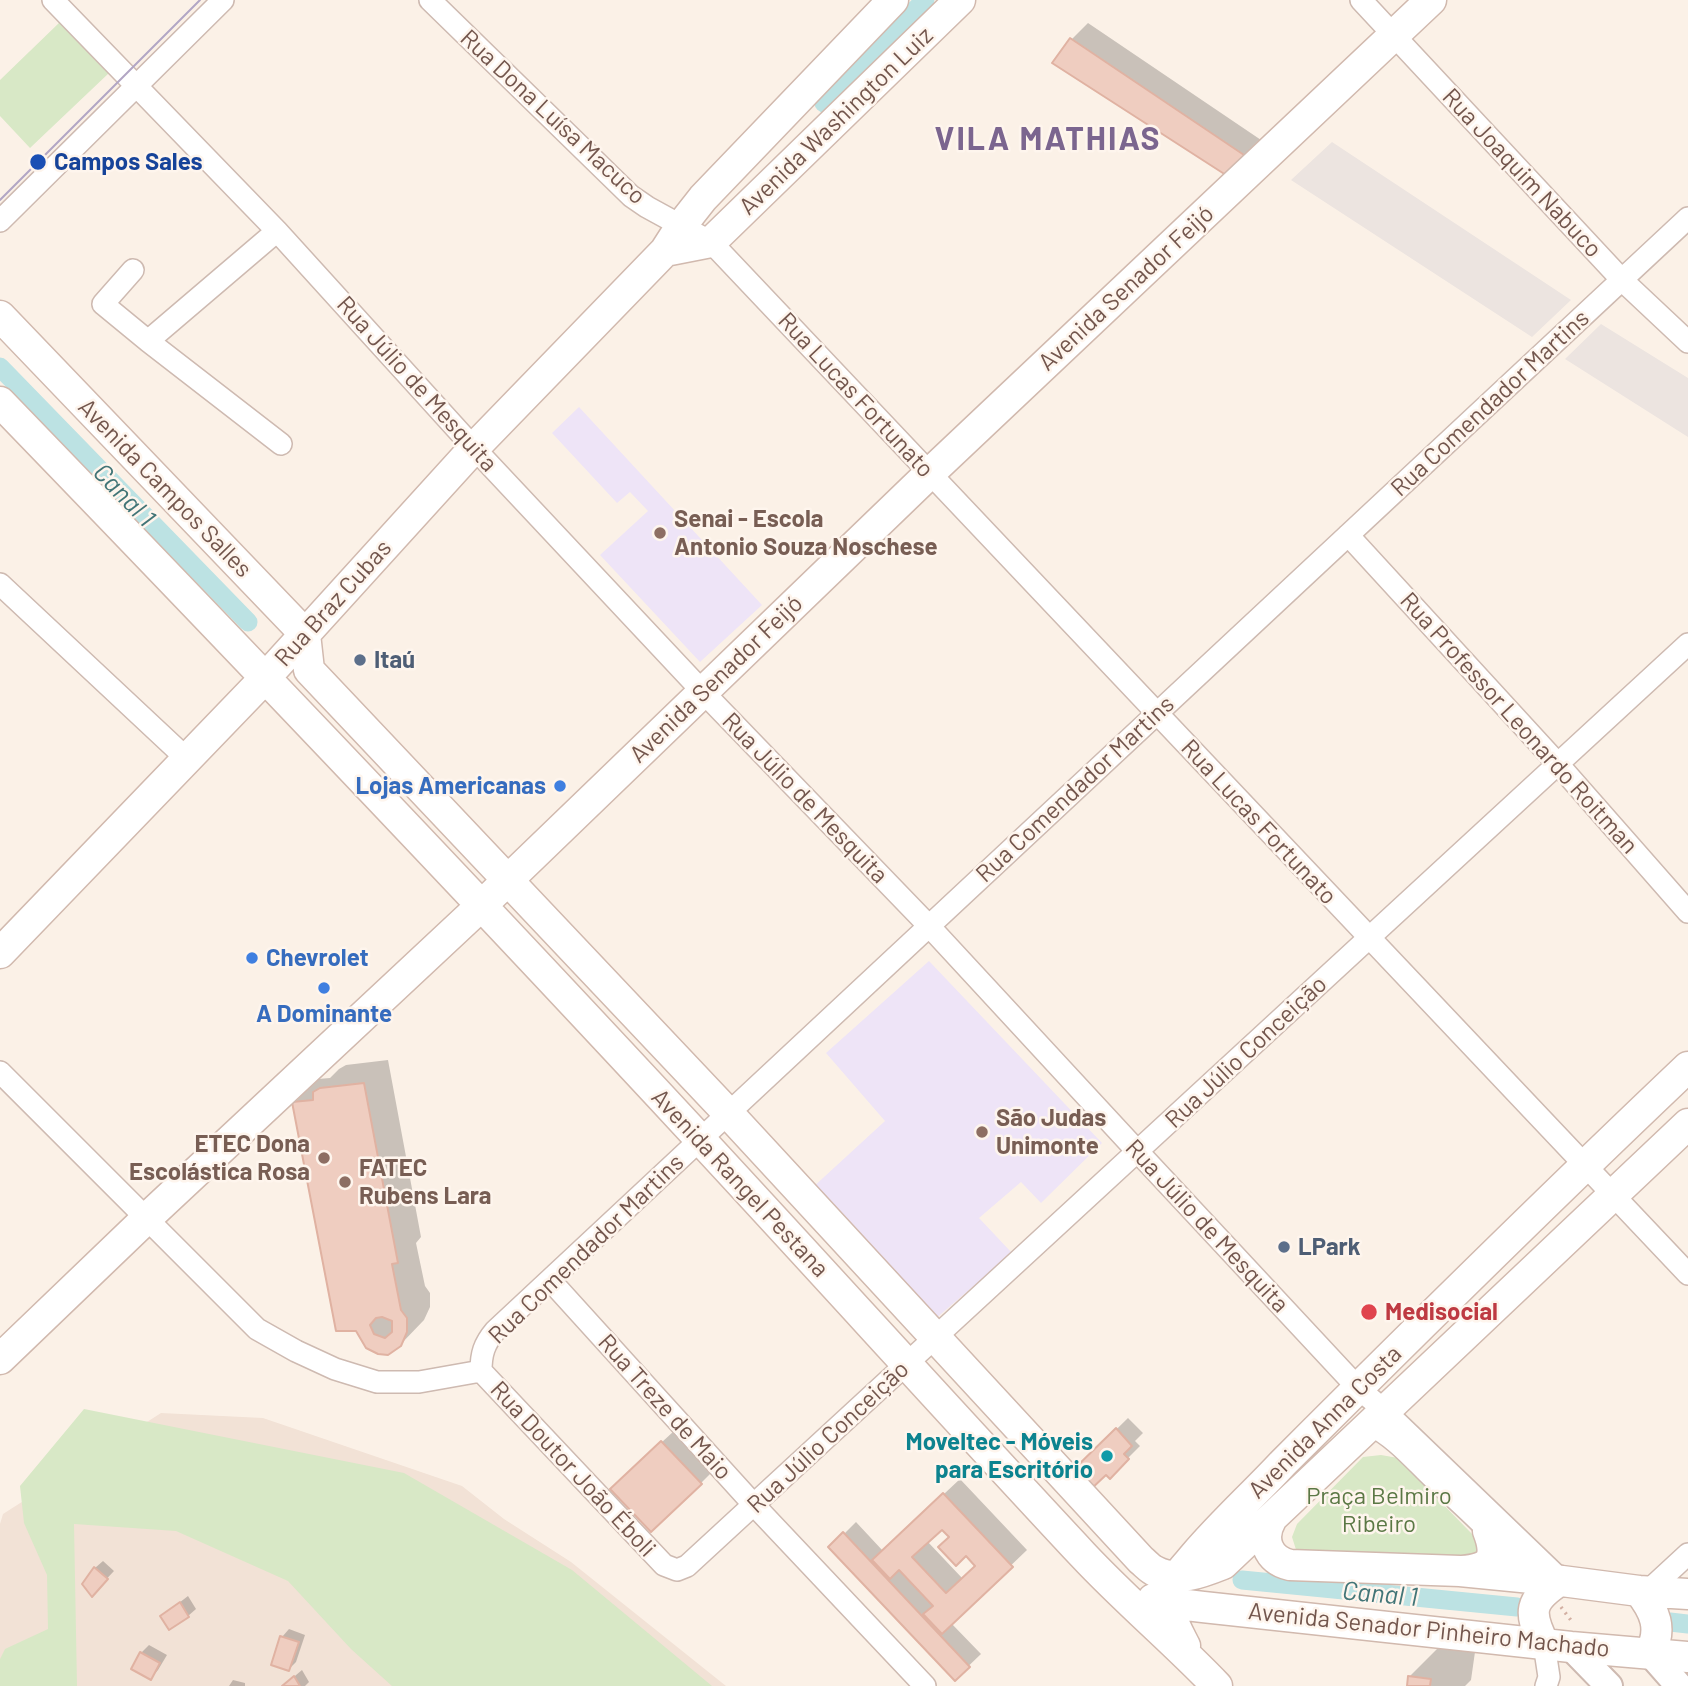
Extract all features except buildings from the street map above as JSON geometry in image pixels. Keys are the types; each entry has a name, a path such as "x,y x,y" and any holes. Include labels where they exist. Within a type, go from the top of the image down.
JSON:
{"main road":[{"name":"Avenida Washington Luiz","path":"681,226 703,198 893,0"},
{"name":"Avenida Washington Luiz","path":"711,242 960,0"},
{"name":"Avenida Senador Feijó","path":"0,1359 482,905 930,473 1431,0"},
{"path":"806,90 808,103 814,113 837,121"},
{"path":"777,120 800,126 804,132 807,151"},
{"name":"Rua Braz Cubas","path":"0,953 266,677 474,448 664,251 681,226"},
{"path":"664,251 711,242"},
{"name":"Avenida Campos Salles","path":"0,316 305,634"},
{"path":"0,402 266,677"},
{"name":"Avenida Rangel Pestana","path":"305,634 309,670 728,1113 1141,1560 1175,1581"},
{"name":"Avenida Rangel Pestana","path":"266,677 701,1139 1100,1572 1217,1686"},
{"name":"Avenida Anna Costa","path":"1175,1581 1208,1539 1358,1388 1688,1067"},
{"name":"Avenida Anna Costa","path":"1175,1581 1223,1564 1688,1124"},
{"name":"Avenida Senador Pinheiro Machado","path":"1271,1520 1266,1532 1266,1545 1273,1556 1290,1565 1460,1571 1547,1584 1688,1594"},
{"path":"1460,1571 1483,1568 1489,1564 1493,1552 1488,1531"},
{"name":"Avenida Senador Pinheiro Machado","path":"1100,1572 1146,1597 1175,1581 1203,1607 1688,1657"},
{"path":"1175,1581 1171,1613 1194,1661"},
{"path":"1547,1584 1534,1615 1536,1628 1557,1645"},
{"path":"1644,1590 1656,1623 1657,1637 1650,1653"}],"street":[{"name":"Rua Júlio de Mesquita","path":"53,0 277,231 474,448 703,692 929,926 1358,1388 1378,1418"},
{"path":"0,221 223,0"},
{"name":"Rua Dona Luísa Macuco","path":"430,0 631,196 681,226"},
{"name":"Rua Joaquim Nabuco","path":"1361,0 1622,280 1688,342"},
{"name":"Rua Comendador Martins","path":"481,1371 482,1349 490,1337 1688,218"},
{"name":"Rua Lucas Fortunato","path":"681,226 711,242 1688,1274"},
{"path":"148,341 277,231"},
{"path":"133,271 103,303 281,444"},
{"name":"Rua Professor Leonardo Roitman","path":"1348,535 1558,764 1688,912"},
{"path":"0,584 187,759"},
{"name":"Rua Júlio Conceição","path":"677,1570 687,1566 754,1505 1688,644"},
{"name":"Rua Doutor João Éboli","path":"0,1072 257,1329 335,1369 377,1382 419,1382 481,1371 664,1565 677,1570"},
{"name":"Rua Treze de Maio","path":"550,1280 754,1505 925,1686"},
{"path":"1378,1418 1388,1436 1547,1584"},
{"path":"1378,1418 1547,1584"},
{"path":"1644,1590 1688,1554"},
{"path":"1546,1686 1557,1645 1609,1686"},
{"path":"1650,1653 1679,1686"}],"shaded area":[{"path":"1332,142 1571,300 1532,337 1291,180"},
{"path":"1601,324 1688,378 1688,437 1565,359"},
{"name":"Senai - Escola Antonio Souza Noschese","path":"579,407 762,605 700,662 600,555 648,511 630,492 617,503 552,433"},
{"name":"São Judas Unimonte","path":"929,961 1102,1143 1041,1203 1021,1182 979,1218 1012,1253 934,1320 811,1189 885,1121 826,1053"},
{"path":"161,1413 263,1418 462,1486 504,1519 571,1562 726,1686 0,1686 0,1524 3,1514"}],"green space":[{"path":"60,22 109,73 30,148 0,116 0,80"},
{"path":"84,1409 404,1473 572,1570 712,1686 392,1686 351,1649 288,1581 176,1531 74,1524 77,1686 0,1686 0,1659 5,1649 48,1629 47,1575 24,1523 20,1486"},
{"name":"Praça Belmiro Ribeiro","path":"1381,1455 1398,1458 1472,1534 1483,1549 1479,1563 1298,1556 1292,1537 1297,1524 1363,1457"}],"waterway":[{"path":"824,103 925,0"},
{"name":"Canal 1","path":"0,367 248,622"},
{"name":"Canal 1","path":"1242,1580 1517,1607"},
{"name":"Canal 1","path":"1670,1622 1688,1624"}],"tram line":[{"path":"0,200 200,0"}],"place":[{"name":"Campos Sales","path":"38,162"},
{"name":"Senai - Escola Antonio Souza Noschese","path":"660,533"},
{"name":"Itaú","path":"360,660"},
{"name":"Lojas Americanas","path":"560,786"},
{"name":"Chevrolet","path":"252,958"},
{"name":"A Dominante","path":"324,988"},
{"name":"São Judas Unimonte","path":"982,1132"},
{"name":"ETEC Dona Escolástica Rosa","path":"324,1158"},
{"name":"FATEC Rubens Lara","path":"345,1182"},
{"name":"LPark","path":"1284,1247"},
{"name":"Medisocial","path":"1369,1312"},
{"name":"Moveltec - Móveis para Escritório","path":"1107,1456"}],"district":[{"name":"VILA MATHIAS","path":"1048,139"}]}
